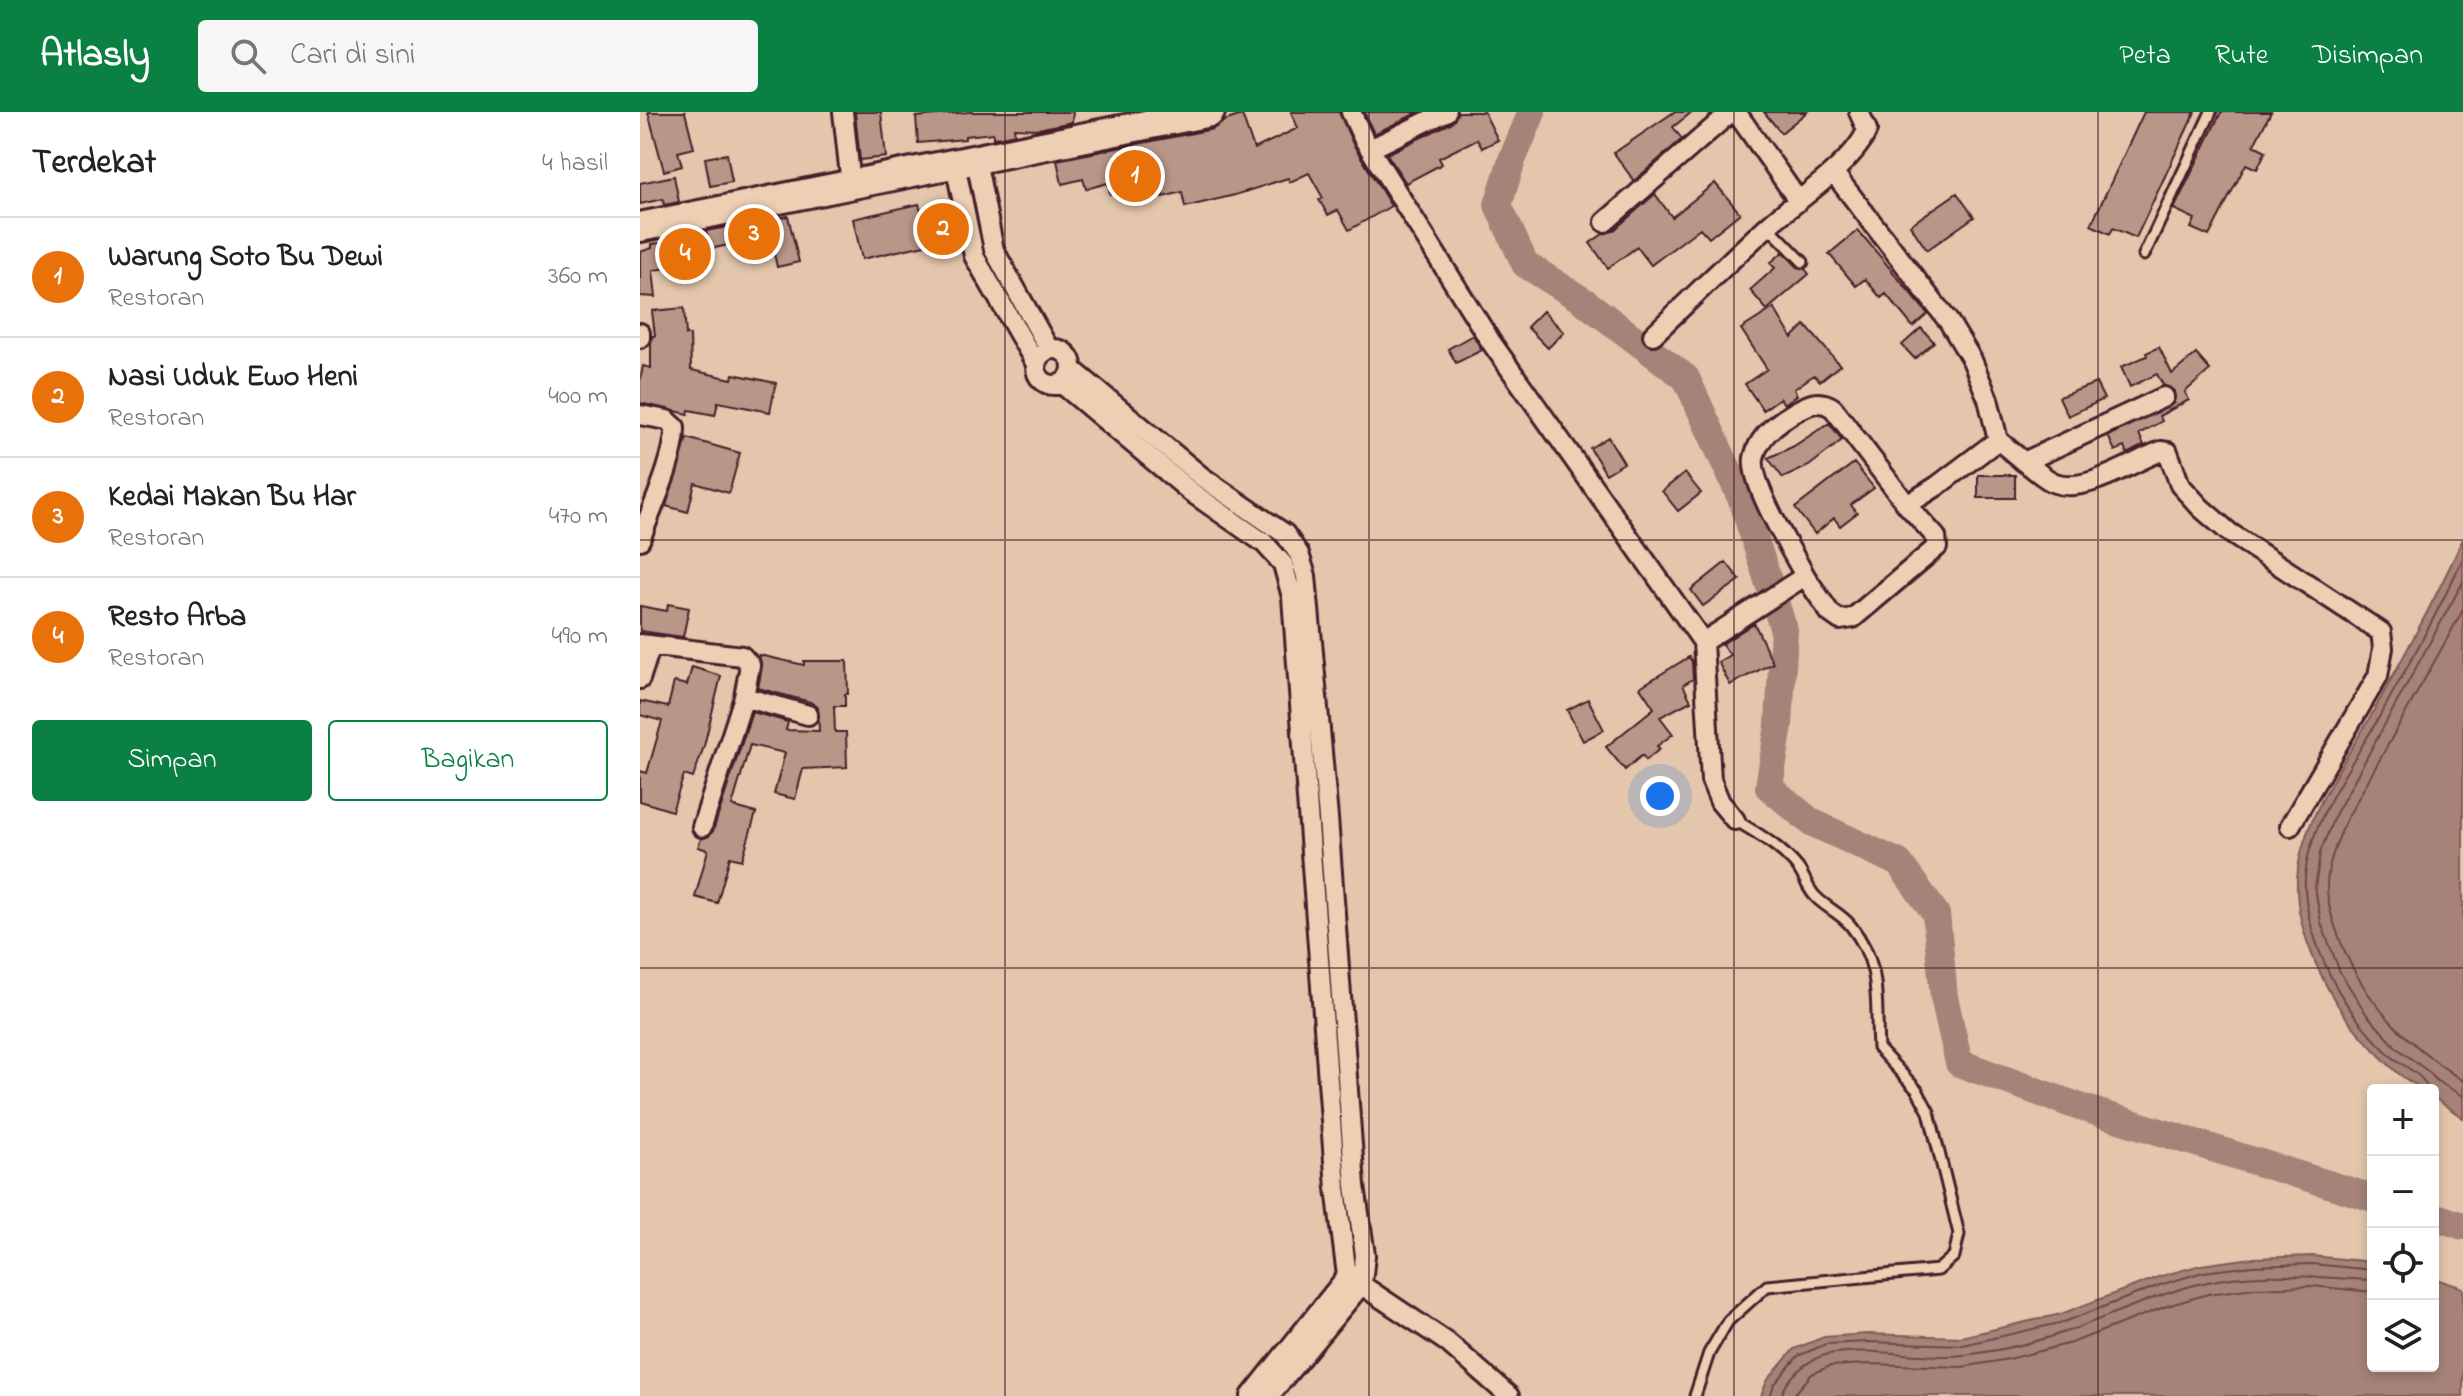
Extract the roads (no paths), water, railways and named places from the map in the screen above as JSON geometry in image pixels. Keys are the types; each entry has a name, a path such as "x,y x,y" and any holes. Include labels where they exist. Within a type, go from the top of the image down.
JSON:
{"main road":[{"path":"640,227 1210,112"}],"street":[{"path":"843,112 851,185"},
{"path":"1351,112 1370,149 1491,342 1703,642 1711,780 1720,802 1735,820"},
{"path":"1370,149 1446,112"},
{"path":"1605,222 1734,112 1798,200"},
{"path":"1653,335 1768,226 1833,172 1864,138 1867,130 1859,112"},
{"path":"966,162 994,250 1049,349"},
{"path":"966,162 974,256 1036,364 1038,376 1055,385 1067,377 1071,358 1062,349 1049,349 1038,357 1036,364"},
{"path":"1833,172 1949,322 1972,360 1983,386 1998,440 2024,462 2052,482 2071,487 2118,472 2161,451 2168,452 2180,485 2230,533 2381,632 2383,648 2378,676 2290,826"},
{"path":"1067,377 1285,534 1299,554 1306,576 1319,817 1346,1187 1365,1255 1354,1280 1269,1396"},
{"path":"1067,377 1191,492 1264,543 1283,564 1292,597 1319,817"},
{"path":"2024,462 2164,397"},
{"path":"1825,403 1833,408 1907,505 1936,537 1937,547 1853,618 1840,620 1830,613 1805,576 1766,503 1754,468 1754,457 1760,442 1776,423 1809,404 1825,403"},
{"path":"640,415 667,420 676,432 673,450 640,540"},
{"path":"1907,505 1998,440"},
{"path":"1191,492 1202,477"},
{"path":"1703,642 1805,576"},
{"path":"640,679 645,644 742,656 750,665 744,697 702,827"},
{"path":"744,697 808,715"},
{"path":"1251,1396 1354,1280"},
{"path":"1354,1280 1447,1342 1509,1396"}],"lane":[{"path":"2144,255 2211,112"},
{"path":"1768,226 1803,262"},
{"path":"1695,1396 1709,1353 1728,1321 1767,1286 1938,1270 1954,1256 1959,1234 1929,1112 1917,1090 1878,1048 1877,988 1874,968 1864,945 1850,924 1812,893 1800,871 1783,851 1735,820"}],"water":[{"path":"2463,539 2463,1118 2439,1101 2439,1084 2415,1084 2403,1076 2373,1049 2347,1018 2326,984 2308,945 2298,906 2297,888 2304,842 2313,819"},
{"path":"2312,1256 2367,1261 2367,1372 2439,1372 2439,1280 2463,1288 2463,1396 1761,1396 1767,1381 1794,1349 1824,1337 1867,1334 1961,1337 2061,1314 2158,1277 2201,1265 2252,1258"}],"waterway":[{"path":"1532,112 1498,205 1525,264 1585,302 1686,378 1742,500 1784,630 1779,725 1769,787 1811,822 1899,863 1936,914 1944,997 1959,1063 2080,1107 2367,1196"},
{"path":"2439,1218 2463,1226"}],"place":[{"name":"Warung Soto Bu Dewi","path":"1135,176"},
{"name":"Nasi Uduk Ewo Heni","path":"943,229"},
{"name":"Kedai Makan Bu Har","path":"754,234"},
{"name":"Resto Arba","path":"685,254"}]}
